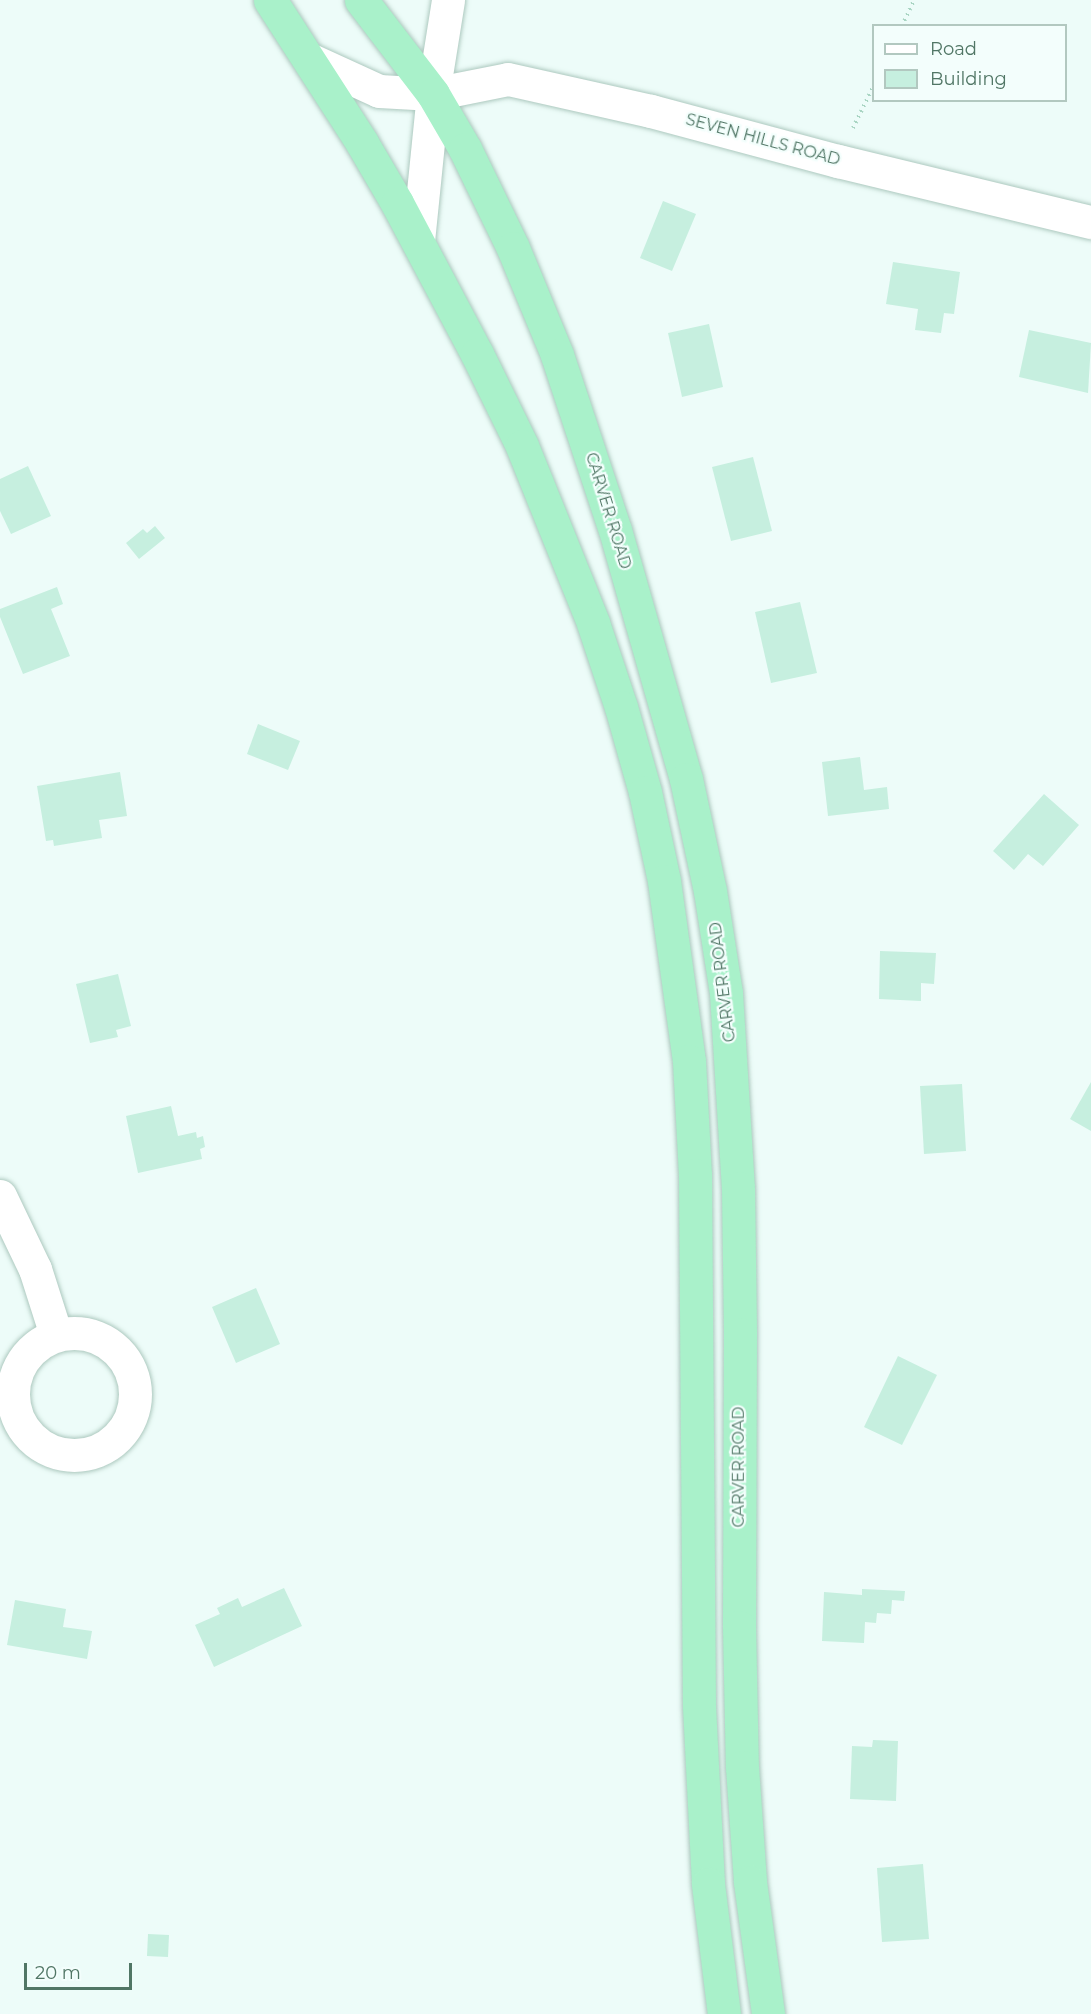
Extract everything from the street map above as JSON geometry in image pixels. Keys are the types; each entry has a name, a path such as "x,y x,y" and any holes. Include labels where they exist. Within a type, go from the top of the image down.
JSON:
{"highway":[{"path":"270,0 362,143 418,241 517,436 566,551 621,707 645,792 664,881 689,1061 695,1164 699,1706 708,1884 724,2014"},
{"name":"CARVER ROAD","path":"361,0 433,94 465,149 513,248 569,388 615,530 686,779 711,891 726,993 738,1188 739,1627 742,1767 750,1882 768,2014"}],"street":[{"path":"418,241 433,94 448,0"},
{"name":"SEVEN HILLS ROAD","path":"309,59 379,91 433,94 508,79 651,111 1091,222"},
{"path":"0,1196 35,1269 56,1335"}],"path":[{"path":"903,24 914,0"},
{"path":"838,160 872,87"}],"building":[{"path":"663,201 696,214 672,271 640,258"},
{"path":"893,262 960,272 954,314 944,313 941,333 915,330 918,309 886,304"},
{"path":"709,324 723,387 682,397 668,333"},
{"path":"1029,330 1091,343 1088,393 1019,377"},
{"path":"753,457 772,531 731,541 712,467"},
{"path":"28,466 51,516 11,534 0,511 0,479"},
{"path":"155,526 165,538 139,559 126,543 143,529 147,533"},
{"path":"57,587 63,604 51,609 70,656 23,674 0,617 0,609"},
{"path":"800,602 817,673 771,683 755,612"},
{"path":"258,724 300,741 288,770 247,754"},
{"path":"860,757 864,790 887,787 889,809 828,816 822,762"},
{"path":"120,772 127,816 99,820 102,838 54,846 53,840 46,841 37,786"},
{"path":"1044,794 1079,825 1043,866 1028,854 1014,870 993,851"},
{"path":"880,951 936,953 934,984 921,983 921,1001 879,999"},
{"path":"118,974 131,1026 116,1030 118,1037 90,1043 76,984"},
{"path":"1091,1082 1091,1131 1070,1119"},
{"path":"962,1084 966,1151 924,1154 920,1086"},
{"path":"171,1106 178,1136 196,1132 197,1138 203,1136 205,1147 200,1149 202,1159 138,1173 126,1116"},
{"path":"256,1288 280,1344 236,1363 212,1307"},
{"path":"898,1356 937,1375 902,1445 864,1427"},
{"path":"284,1588 302,1626 214,1667 195,1625 220,1614 217,1608 238,1598 242,1607"},
{"path":"862,1589 905,1591 904,1601 892,1600 891,1614 877,1613 876,1623 865,1622 864,1643 822,1641 824,1592 862,1595"},
{"path":"15,1600 66,1609 63,1627 92,1631 87,1659 7,1645"},
{"path":"873,1740 898,1741 896,1801 850,1799 852,1746 872,1747"},
{"path":"923,1864 929,1939 882,1942 877,1868"},
{"path":"148,1934 169,1935 168,1957 147,1956"}]}
